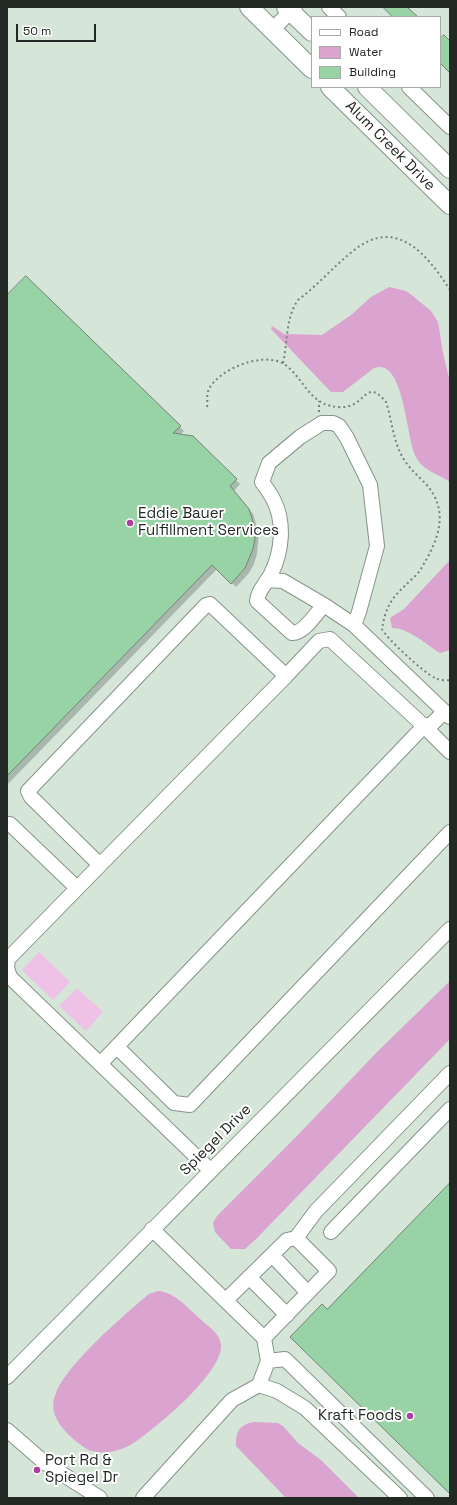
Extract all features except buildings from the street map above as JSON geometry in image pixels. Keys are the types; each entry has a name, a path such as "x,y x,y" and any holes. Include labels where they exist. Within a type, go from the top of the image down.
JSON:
{"main road":[{"path":"249,7 311,68"},
{"path":"291,8 311,31"},
{"name":"Alum Creek Drive","path":"331,88 450,205"},
{"name":"Alum Creek Drive","path":"368,88 450,169"}],"street":[{"path":"329,7 338,16"},
{"path":"272,30 291,8"},
{"path":"411,88 450,127"},
{"path":"324,605 301,630 296,633 292,633 257,601 258,594 278,558 281,531 274,502 262,482 269,463 300,436 322,423 333,423 339,426 347,438 370,485 377,546 354,625"},
{"path":"267,580 283,581 354,625 449,716"},
{"path":"100,865 31,798 28,791 206,605 210,604 286,676"},
{"path":"210,1170 10,977 7,968 8,959 320,640 330,639 450,752"},
{"path":"100,1064 424,726 432,724 441,715 449,716"},
{"path":"7,824 10,824 77,888"},
{"path":"117,1047 174,1103 190,1105 450,832"},
{"name":"Spiegel Drive","path":"7,1377 210,1170 450,929"},
{"path":"226,1300 272,1255 303,1230 306,1222 450,1073"},
{"path":"331,1232 450,1109"},
{"path":"143,1498 232,1400 259,1386 268,1361 264,1338 152,1229"},
{"path":"264,1338 329,1271 291,1239"},
{"path":"272,1255 308,1293"},
{"path":"250,1277 287,1315"},
{"path":"268,1361 285,1359 427,1498"},
{"path":"259,1386 277,1391 305,1408 400,1498"},
{"path":"7,1430 44,1463 100,1498"}],"path":[{"path":"282,363 291,312 298,300 354,250 367,242 380,237 394,236 419,252 436,269 450,290"},
{"path":"384,613 382,629 387,636 427,673 439,680 450,680"}],"shaded area":[{"path":"39,952 70,982 53,1000 22,970"},
{"path":"77,988 103,1012 86,1031 59,1006"}],"water":[{"path":"389,287 406,291 413,296 431,311 438,322 450,382 450,482 426,469 416,457 398,387 392,375 384,368 374,368 343,392 331,392 271,329 272,326 284,334 322,335 351,315 371,297"},
{"path":"450,560 450,650 440,653 410,633 398,628 392,628 390,618 404,609"},
{"path":"450,981 450,1039 256,1239 245,1249 231,1249 215,1232 213,1223 217,1216 295,1138 378,1051"},
{"path":"158,1291 175,1297 215,1332 221,1344 219,1356 212,1369 187,1398 173,1412 145,1435 125,1447 109,1452 88,1450 71,1437 61,1426 53,1407 56,1393 62,1381 72,1368 97,1340 149,1294"},
{"path":"254,1422 278,1423 283,1426 298,1443 321,1460 359,1498 286,1498 236,1446 236,1437 239,1430 245,1425"}],"place":[{"name":"Eddie Bauer Fulfillment Services","path":"130,523"},
{"name":"Kraft Foods","path":"410,1416"},
{"name":"Port Rd & Spiegel Dr","path":"37,1470"}]}
